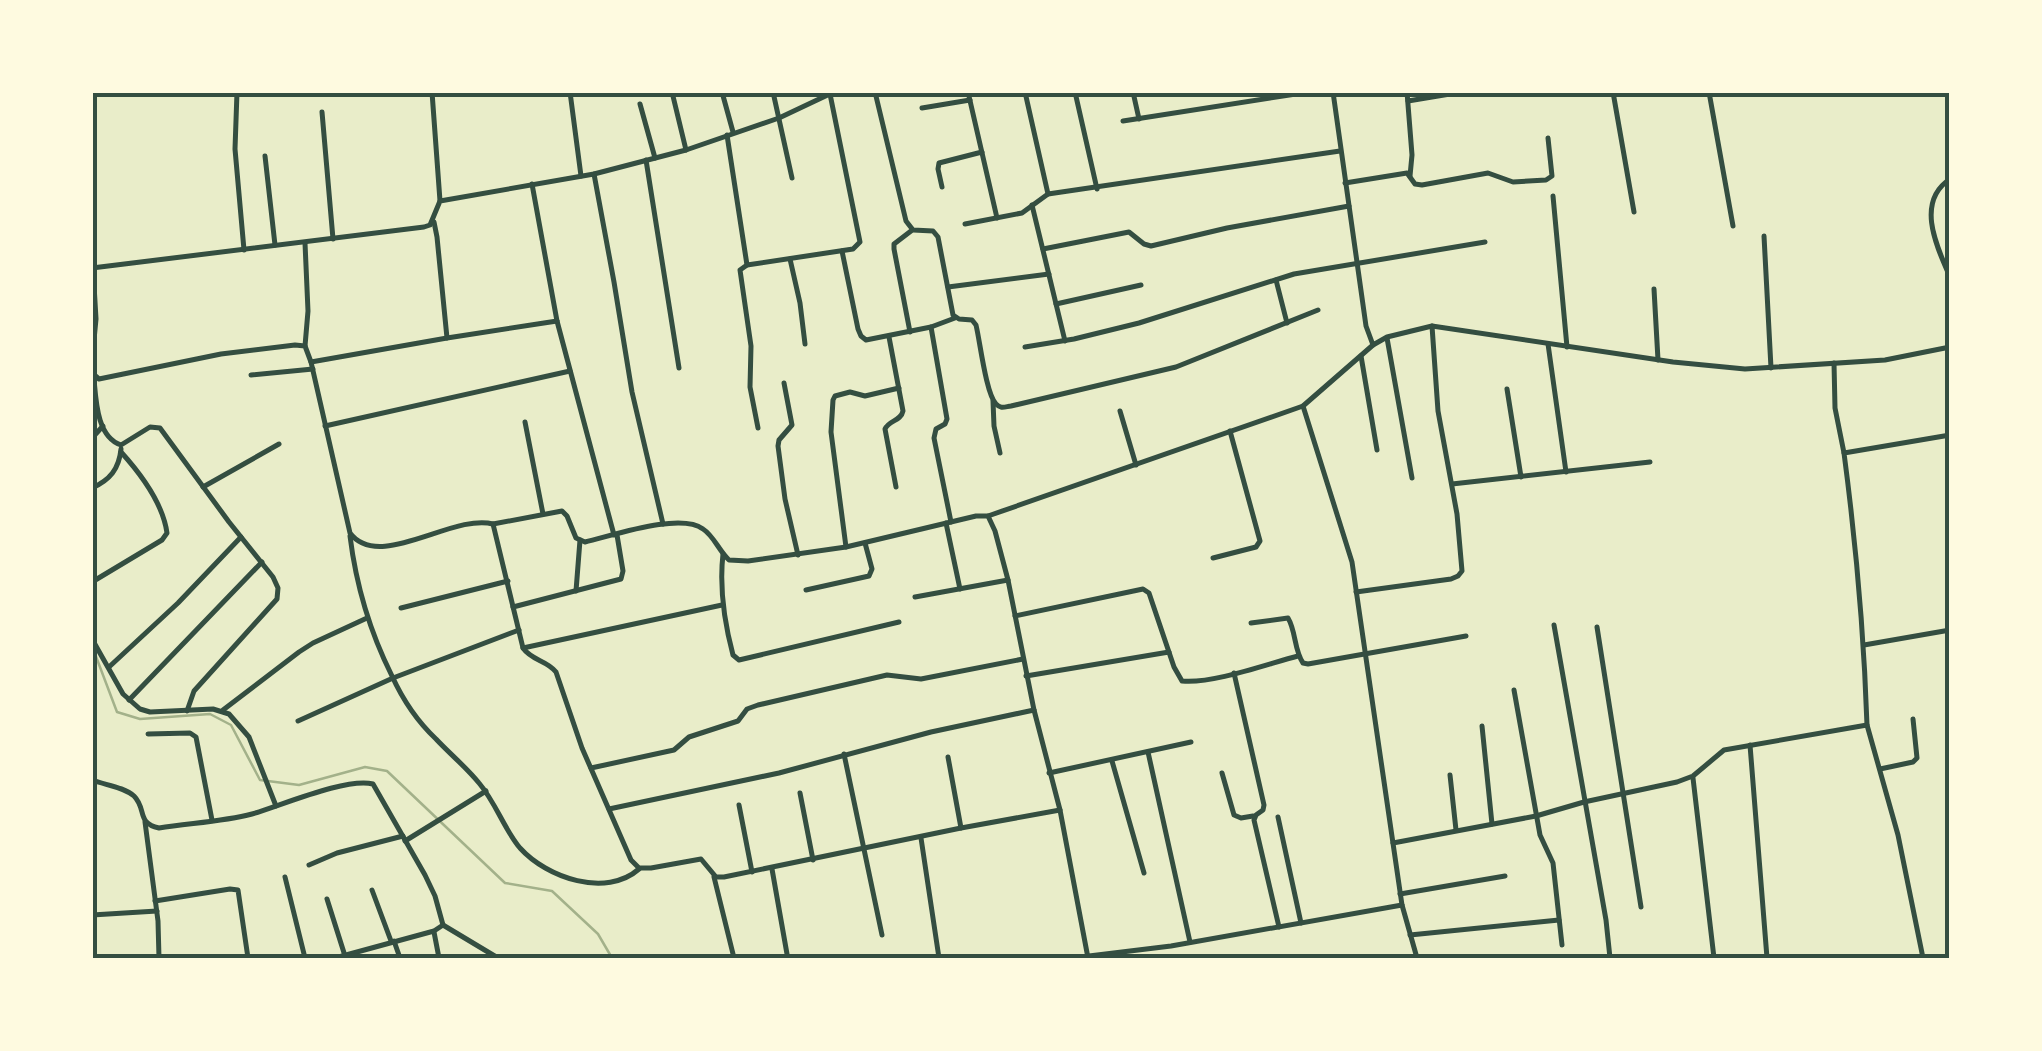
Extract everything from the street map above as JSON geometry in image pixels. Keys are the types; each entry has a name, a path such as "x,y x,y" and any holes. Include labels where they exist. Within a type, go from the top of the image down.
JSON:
{"street":[{"path":"237,92 235,148 244,250"},
{"path":"92,362 96,320 93,268 424,228 430,224 440,201 432,92"},
{"path":"570,92 582,176"},
{"path":"672,92 686,150"},
{"path":"722,92 747,265"},
{"path":"773,92 792,178"},
{"path":"875,92 906,221 913,230"},
{"path":"1024,92 1048,194"},
{"path":"1075,92 1097,188"},
{"path":"1133,92 1139,119"},
{"path":"1122,121 1308,92"},
{"path":"1333,92 1366,326 1373,346"},
{"path":"1407,92 1410,176 1415,184 1488,173 1513,182 1546,180 1552,176 1548,138"},
{"path":"1408,102 1462,92"},
{"path":"1613,92 1634,212"},
{"path":"1708,92 1734,226"},
{"path":"440,201 594,174 686,150 779,118 832,94 859,245 747,265 740,270 751,346 750,386 758,428"},
{"path":"922,108 969,96 998,218"},
{"path":"640,104 655,158"},
{"path":"322,112 333,239"},
{"path":"942,187 939,163 982,152"},
{"path":"965,224 1026,211 1048,194 1340,152"},
{"path":"265,156 275,246"},
{"path":"646,160 679,368"},
{"path":"594,174 632,392 663,524"},
{"path":"1345,182 1398,174 1410,176"},
{"path":"1950,179 1941,185 1931,213 1933,234 1950,277"},
{"path":"514,607 621,579 623,571 557,321 532,184"},
{"path":"1553,196 1567,347"},
{"path":"1032,204 1065,341"},
{"path":"1043,249 1129,232 1151,246 1348,206"},
{"path":"433,218 448,338"},
{"path":"910,332 894,244 913,230 936,233 955,318"},
{"path":"1764,236 1771,368"},
{"path":"1025,347 1154,319 1294,274 1485,242"},
{"path":"305,243 308,312 304,346 312,366 367,618 392,678 416,716 486,791 527,854 566,876 600,884 625,879 639,868 695,859 705,861 719,878 1060,810"},
{"path":"842,251 861,336 872,340 888,337 955,318 972,320 976,325 1000,452"},
{"path":"790,259 805,344"},
{"path":"948,287 1049,274"},
{"path":"1276,280 1287,323"},
{"path":"1056,304 1142,285"},
{"path":"1654,289 1658,360"},
{"path":"993,401 1002,407 1156,373 1318,310"},
{"path":"251,374 557,321"},
{"path":"1356,592 1450,579 1460,574 1452,484 1438,411 1432,326"},
{"path":"350,534 356,542 384,546 458,526 565,513 573,533 586,542 663,524 684,523 703,529 728,560 748,562 846,547 988,516 1303,406 1387,337 1432,326 1658,360 1746,369 1906,357 1950,347"},
{"path":"932,327 947,419 936,429 934,438 960,588"},
{"path":"888,337 902,415 885,428 896,487"},
{"path":"1387,337 1412,478"},
{"path":"1548,344 1566,472"},
{"path":"93,375 104,378 243,351 304,346"},
{"path":"1360,356 1377,450"},
{"path":"1834,362 1835,408 1856,538 1867,725 1898,835 1923,958"},
{"path":"325,426 570,371"},
{"path":"92,582 167,534 159,509 103,426 93,375"},
{"path":"784,384 792,425 778,446 798,555"},
{"path":"846,547 832,439 833,400 843,392 865,396 899,388"},
{"path":"1507,388 1521,477"},
{"path":"1303,406 1352,562 1400,894 1417,958"},
{"path":"1120,411 1136,465"},
{"path":"526,422 543,514"},
{"path":"92,438 103,426"},
{"path":"92,488 112,476 121,448 150,427 160,428 277,582 277,599 194,691 188,711"},
{"path":"1212,558 1256,548 1260,542 1230,431"},
{"path":"1844,453 1950,435"},
{"path":"203,486 279,444"},
{"path":"1452,484 1650,462"},
{"path":"988,516 1008,580 1026,676 1060,810 1088,957 1402,905"},
{"path":"493,524 524,648 556,672 591,768 631,860 639,868"},
{"path":"109,668 168,614 240,537"},
{"path":"576,591 580,540"},
{"path":"806,590 869,576 872,570 865,543"},
{"path":"723,554 722,604 734,655 740,660 899,622"},
{"path":"129,700 262,562"},
{"path":"915,597 1008,580"},
{"path":"402,608 508,581"},
{"path":"1015,616 1143,589 1149,593 1178,677 1185,682 1298,656"},
{"path":"524,648 722,604"},
{"path":"222,711 298,652 367,618"},
{"path":"1250,622 1288,618 1298,656 1308,664 1466,636"},
{"path":"1554,626 1610,958"},
{"path":"1598,627 1641,907"},
{"path":"298,721 392,678 519,630"},
{"path":"1864,646 1950,630"},
{"path":"92,639 129,700 140,709 222,711 235,719 249,738 276,806"},
{"path":"1026,676 1169,652"},
{"path":"591,768 674,750 690,737 738,721 747,709 758,706 887,676 921,679 1023,658"},
{"path":"1222,773 1234,815 1240,818 1263,810 1234,673"},
{"path":"1514,690 1540,835 1553,863 1562,945"},
{"path":"609,809 779,773 1034,710"},
{"path":"1880,769 1904,765 1917,758 1913,719"},
{"path":"1392,843 1536,816 1677,782 1693,776 1724,750 1867,725"},
{"path":"1482,726 1492,824"},
{"path":"148,734 190,733 196,737 212,820"},
{"path":"1049,773 1191,742"},
{"path":"1750,745 1767,958"},
{"path":"1148,752 1190,942"},
{"path":"844,754 882,935"},
{"path":"948,757 961,828"},
{"path":"1112,760 1144,873"},
{"path":"1450,775 1456,830"},
{"path":"1693,776 1714,958"},
{"path":"92,780 132,795 140,806 156,901 159,958"},
{"path":"145,822 159,828 235,818 368,782 381,796 435,896 443,924 498,958"},
{"path":"308,864 420,832 486,791"},
{"path":"800,792 814,860"},
{"path":"738,805 752,872"},
{"path":"1256,815 1254,824 1278,927"},
{"path":"1278,817 1301,923"},
{"path":"921,836 939,958"},
{"path":"772,869 787,954"},
{"path":"714,874 734,958"},
{"path":"1400,894 1505,876"},
{"path":"285,878 305,958"},
{"path":"156,901 238,890 248,958"},
{"path":"372,890 400,958"},
{"path":"327,898 345,956"},
{"path":"92,915 157,910"},
{"path":"1410,935 1559,920"},
{"path":"335,958 434,931 443,924"},
{"path":"434,931 439,958"}],"waterway":[{"path":"92,646 117,712 140,719 210,714 231,725 260,780 299,785 365,767 387,771 505,883 552,891 598,934 612,958"}]}
